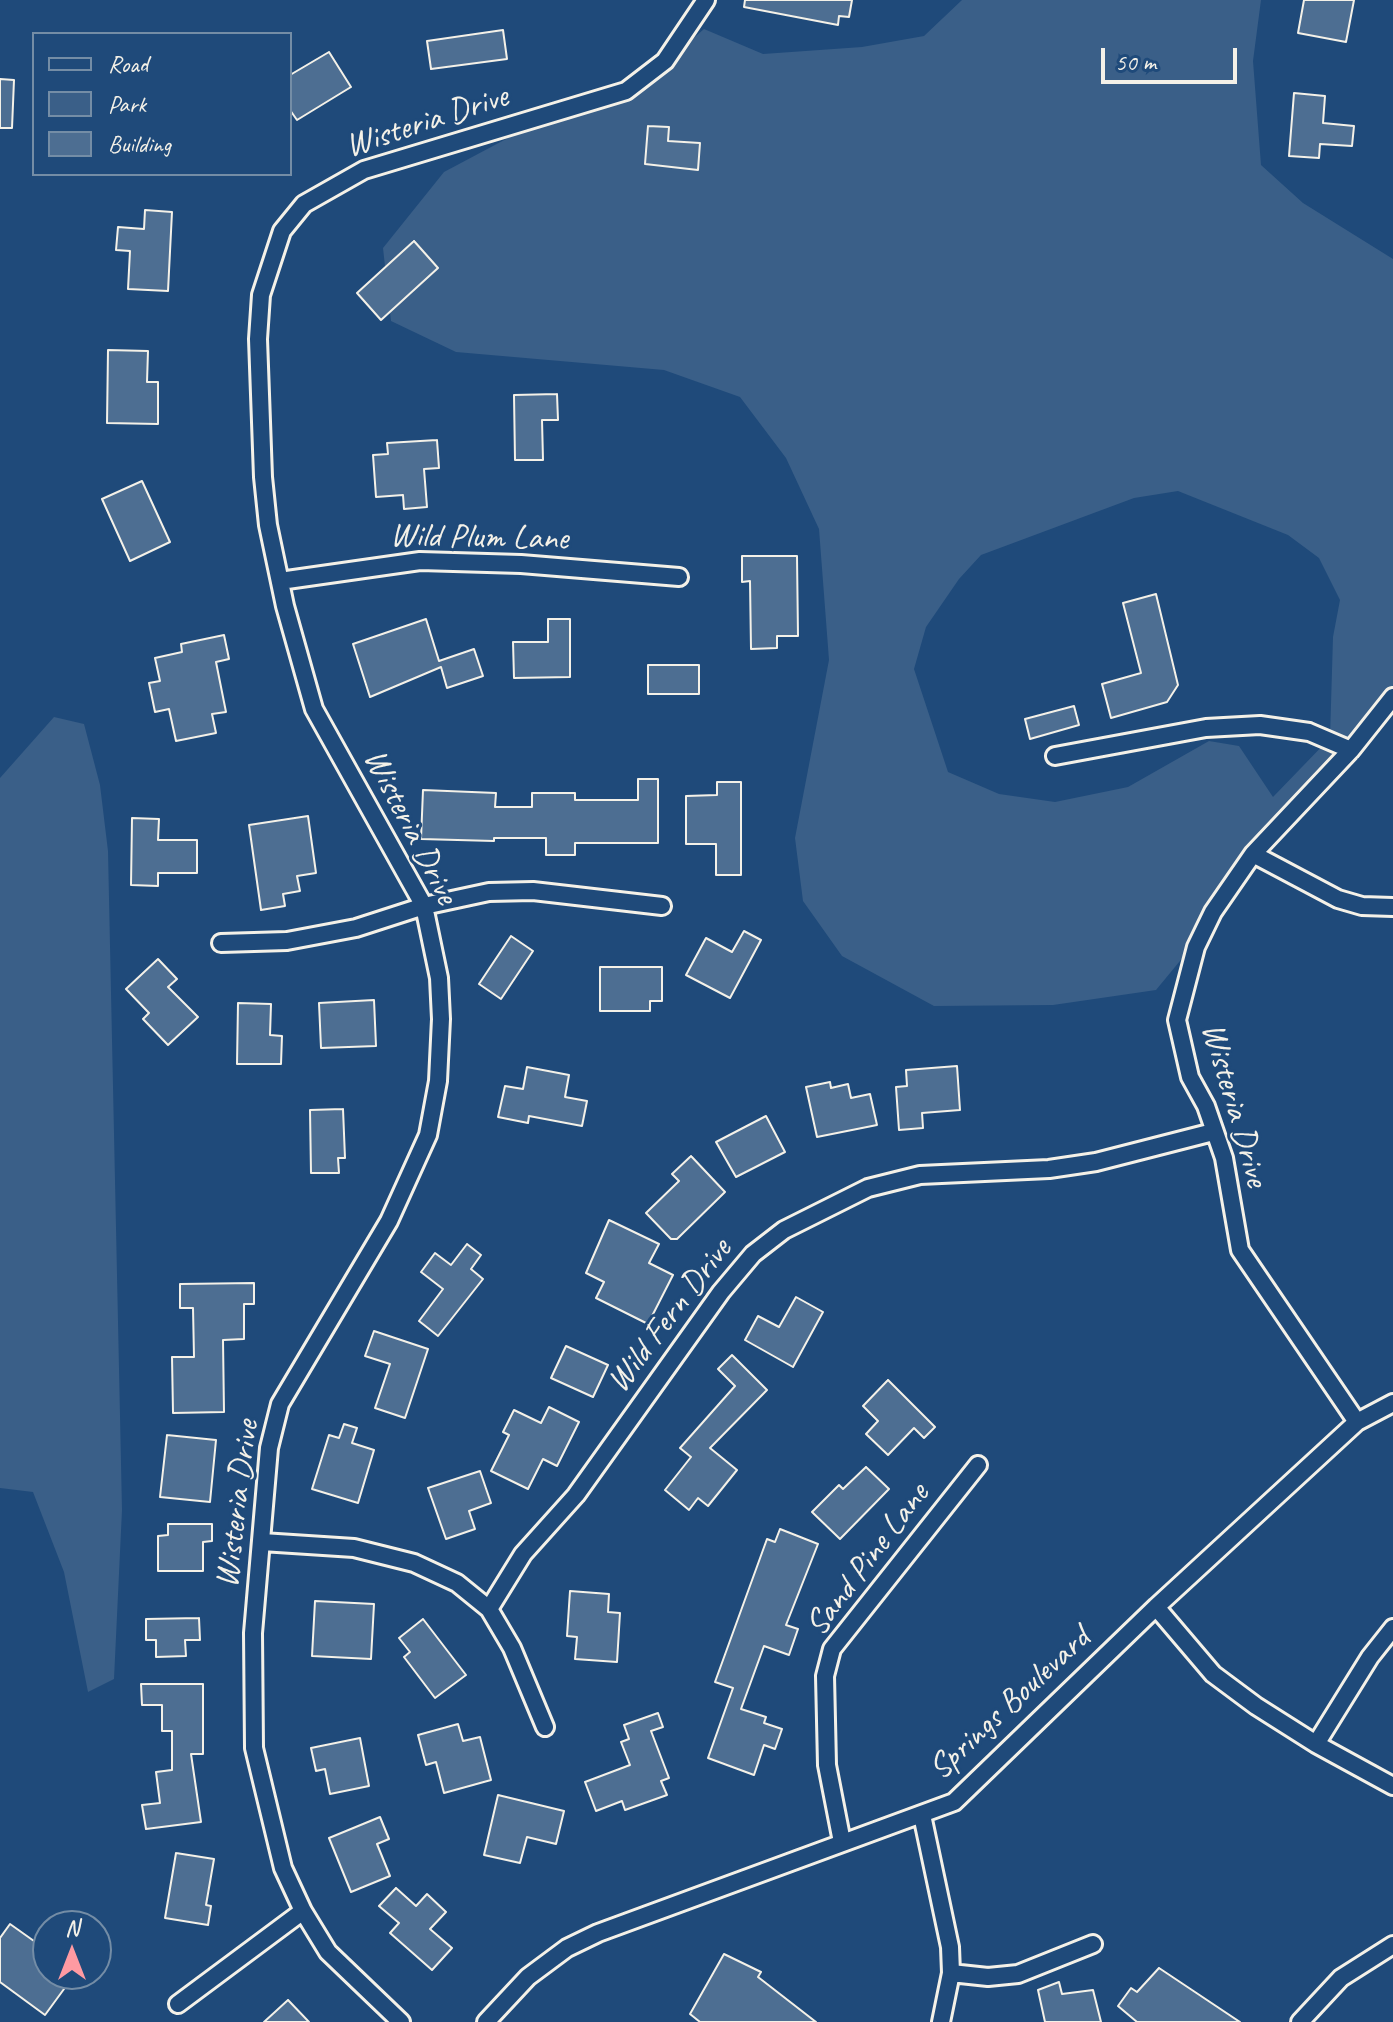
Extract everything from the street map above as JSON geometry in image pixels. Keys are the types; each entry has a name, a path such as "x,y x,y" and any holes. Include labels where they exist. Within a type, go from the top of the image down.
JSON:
{"street":[{"name":"Wisteria Drive","path":"401,2022 328,1952 303,1911 279,1856 254,1748 253,1633 269,1448 280,1404 389,1221 428,1135 438,1081 441,1019 439,978 424,906 314,709 280,581 263,477 258,339 261,295 282,231 304,204 364,170 626,91 665,61 706,0"},
{"name":"Wild Plum Lane","path":"280,581 420,561 521,564 679,577"},
{"name":"Wisteria Drive","path":"1357,1422 1240,1250 1224,1158 1206,1106 1187,1066 1177,1020 1196,947 1213,912 1253,854 1351,750 1393,697"},
{"path":"1055,756 1206,728 1260,725 1309,732 1351,750"},
{"path":"1253,854 1338,899 1362,906 1393,907"},
{"path":"221,943 287,941 356,928 424,906 489,892 533,891 662,906"},
{"name":"Wild Fern Drive","path":"489,1609 523,1554 576,1495 721,1292 753,1254 784,1230 868,1188 920,1175 1049,1169 1096,1162 1213,1132"},
{"name":"Springs Boulevard","path":"486,2022 528,1977 567,1948 598,1933 954,1802 1156,1607 1357,1422 1393,1403"},
{"name":"Sand Pine Lane","path":"842,1842 827,1765 825,1676 832,1649 978,1465"},
{"path":"262,1542 354,1548 414,1563 457,1583 489,1609 512,1648 545,1727"},
{"path":"1156,1607 1213,1674 1316,1744 1393,1786"},
{"path":"1316,1744 1370,1657 1393,1628"},
{"path":"922,1815 950,1947 951,1973 941,2022"},
{"path":"178,2004 303,1911"},
{"path":"951,1973 988,1977 1018,1974 1093,1944"},
{"path":"1300,2022 1341,1978 1393,1945"}],"green space":[{"path":"962,0 1261,0 1253,61 1261,165 1303,203 1393,259 1393,703 1156,990 1053,1005 934,1006 842,956 803,901 795,838 829,660 819,529 786,458 740,397 664,370 456,352 391,321 383,248 444,172 540,121 651,75 704,29 763,54 862,47 924,36","holes":["1178,491 1288,535 1319,558 1340,600 1333,637 1330,738 1273,797 1239,746 1209,741 1128,787 1055,802 999,794 948,772 914,669 926,627 959,579 981,555 1134,498"]},
{"path":"54,717 84,724 100,785 108,851 122,1510 114,1679 88,1692 64,1572 33,1492 0,1488 0,778"}],"building":[{"path":"745,0 852,0 849,17 839,16 838,25 744,7"},
{"path":"1304,0 1354,0 1346,42 1298,33"},
{"path":"503,30 507,59 431,69 427,41"},
{"path":"329,52 351,87 297,120 292,113 292,74"},
{"path":"0,79 14,80 12,128 0,128"},
{"path":"1294,93 1325,96 1323,123 1354,126 1352,146 1320,144 1319,158 1289,156"},
{"path":"648,126 669,127 668,141 700,143 698,170 645,164"},
{"path":"145,210 172,212 168,291 128,289 130,251 116,250 118,227 144,229"},
{"path":"414,241 438,268 381,320 357,293"},
{"path":"108,350 148,351 147,382 158,382 158,424 107,423"},
{"path":"557,394 558,420 542,420 543,460 515,460 514,395"},
{"path":"437,440 439,468 424,469 427,507 404,509 403,495 376,497 373,455 388,454 387,443"},
{"path":"142,481 170,542 130,561 102,499"},
{"path":"742,556 797,556 798,636 777,636 777,648 751,649 750,581 742,582"},
{"path":"1156,594 1178,685 1167,702 1111,718 1102,684 1141,673 1123,603"},
{"path":"426,619 439,661 474,649 483,676 447,688 441,667 370,697 353,644"},
{"path":"548,619 570,619 570,677 514,678 513,642 548,642"},
{"path":"224,635 229,659 216,662 226,712 212,714 216,733 176,741 169,709 155,712 149,683 160,681 155,658 182,652 181,644"},
{"path":"648,665 699,665 699,694 648,694"},
{"path":"1074,706 1079,725 1030,739 1025,719"},
{"path":"638,779 658,779 658,843 575,843 575,855 546,855 546,838 494,838 494,841 421,839 423,790 496,793 495,807 532,807 532,793 575,793 575,800 638,800"},
{"path":"717,782 741,782 741,875 716,875 716,844 686,844 686,796 717,795"},
{"path":"308,816 316,873 297,876 300,891 283,894 285,906 261,910 249,825"},
{"path":"132,818 159,819 158,840 197,840 197,873 158,873 158,886 131,885"},
{"path":"744,931 761,940 730,998 686,975 706,938 732,952"},
{"path":"511,936 533,951 501,999 479,984"},
{"path":"158,959 177,979 168,987 198,1017 168,1045 143,1019 149,1013 126,989"},
{"path":"600,967 662,967 662,1001 650,1001 650,1011 600,1011"},
{"path":"374,1000 376,1046 321,1048 319,1003"},
{"path":"238,1003 271,1004 270,1035 282,1036 281,1064 237,1064"},
{"path":"957,1066 960,1110 922,1113 923,1128 899,1130 896,1087 907,1086 906,1070"},
{"path":"527,1067 569,1075 565,1097 587,1101 582,1126 529,1116 528,1123 498,1117 505,1086 523,1089"},
{"path":"830,1082 831,1088 848,1084 851,1098 870,1094 877,1125 817,1137 806,1087"},
{"path":"343,1109 345,1158 338,1158 339,1173 311,1173 310,1110"},
{"path":"766,1116 785,1152 736,1177 716,1142"},
{"path":"691,1156 725,1192 677,1239 671,1239 646,1213 679,1181 672,1174"},
{"path":"609,1220 659,1244 649,1263 673,1275 648,1324 596,1298 604,1282 586,1273"},
{"path":"467,1244 481,1255 471,1269 483,1279 438,1336 419,1321 443,1289 421,1272 435,1253 451,1265"},
{"path":"254,1283 254,1304 244,1304 244,1339 223,1340 224,1412 173,1413 172,1357 194,1357 193,1308 180,1308 180,1284"},
{"path":"796,1297 823,1312 793,1367 745,1340 758,1316 779,1327"},
{"path":"374,1331 428,1349 405,1418 375,1408 390,1364 365,1356"},
{"path":"566,1346 608,1365 593,1397 551,1378"},
{"path":"732,1355 767,1390 710,1448 737,1470 708,1506 698,1498 689,1510 665,1490 691,1457 680,1448 735,1386 718,1369"},
{"path":"888,1380 935,1427 924,1438 914,1428 888,1455 866,1434 878,1421 863,1406"},
{"path":"549,1407 579,1422 557,1466 543,1459 528,1489 491,1471 509,1435 503,1432 514,1410 541,1423"},
{"path":"344,1424 357,1428 352,1443 374,1450 358,1503 312,1489 329,1435 339,1438"},
{"path":"167,1435 216,1440 210,1502 160,1497"},
{"path":"866,1467 889,1489 840,1539 812,1512 839,1485 843,1489"},
{"path":"480,1471 491,1503 469,1511 475,1529 446,1539 428,1488"},
{"path":"168,1524 212,1524 212,1541 203,1542 203,1571 158,1571 158,1536 168,1535"},
{"path":"780,1529 818,1544 786,1625 798,1629 789,1655 764,1646 741,1709 766,1717 764,1723 782,1729 775,1749 764,1745 754,1775 708,1758 733,1688 715,1682 767,1539 775,1542"},
{"path":"570,1591 609,1594 608,1612 620,1613 617,1662 575,1659 577,1637 567,1636"},
{"path":"315,1601 374,1604 371,1659 312,1656"},
{"path":"199,1618 200,1640 185,1640 186,1656 156,1657 156,1640 146,1640 146,1619"},
{"path":"423,1619 466,1675 435,1698 404,1657 410,1652 399,1638"},
{"path":"141,1684 203,1684 203,1754 191,1754 201,1822 146,1829 142,1805 160,1803 156,1772 172,1770 172,1731 162,1731 162,1705 142,1705"},
{"path":"658,1713 663,1727 651,1731 669,1778 661,1781 667,1795 625,1810 622,1801 596,1811 585,1782 630,1765 621,1742 629,1739 624,1725"},
{"path":"458,1724 463,1741 480,1737 491,1780 444,1793 436,1762 426,1765 418,1735"},
{"path":"360,1738 369,1786 330,1794 325,1769 316,1771 311,1748"},
{"path":"498,1795 564,1811 556,1844 527,1837 520,1863 484,1855"},
{"path":"380,1817 389,1839 377,1844 390,1876 351,1892 329,1838"},
{"path":"176,1853 214,1859 206,1905 211,1906 208,1925 165,1918"},
{"path":"396,1888 416,1906 427,1894 446,1912 430,1929 452,1948 432,1970 390,1933 399,1923 379,1906"},
{"path":"10,1924 32,1940 32,1990 63,1990 45,2015 0,1982 0,1938"},
{"path":"724,1954 761,1972 758,1977 816,2022 700,2022 690,2014"},
{"path":"1159,1968 1240,2022 1137,2022 1118,2006 1131,1988 1137,1992"},
{"path":"1059,1982 1062,1994 1093,1990 1101,2022 1045,2022 1038,1990"},
{"path":"288,2000 309,2022 264,2022"}]}
